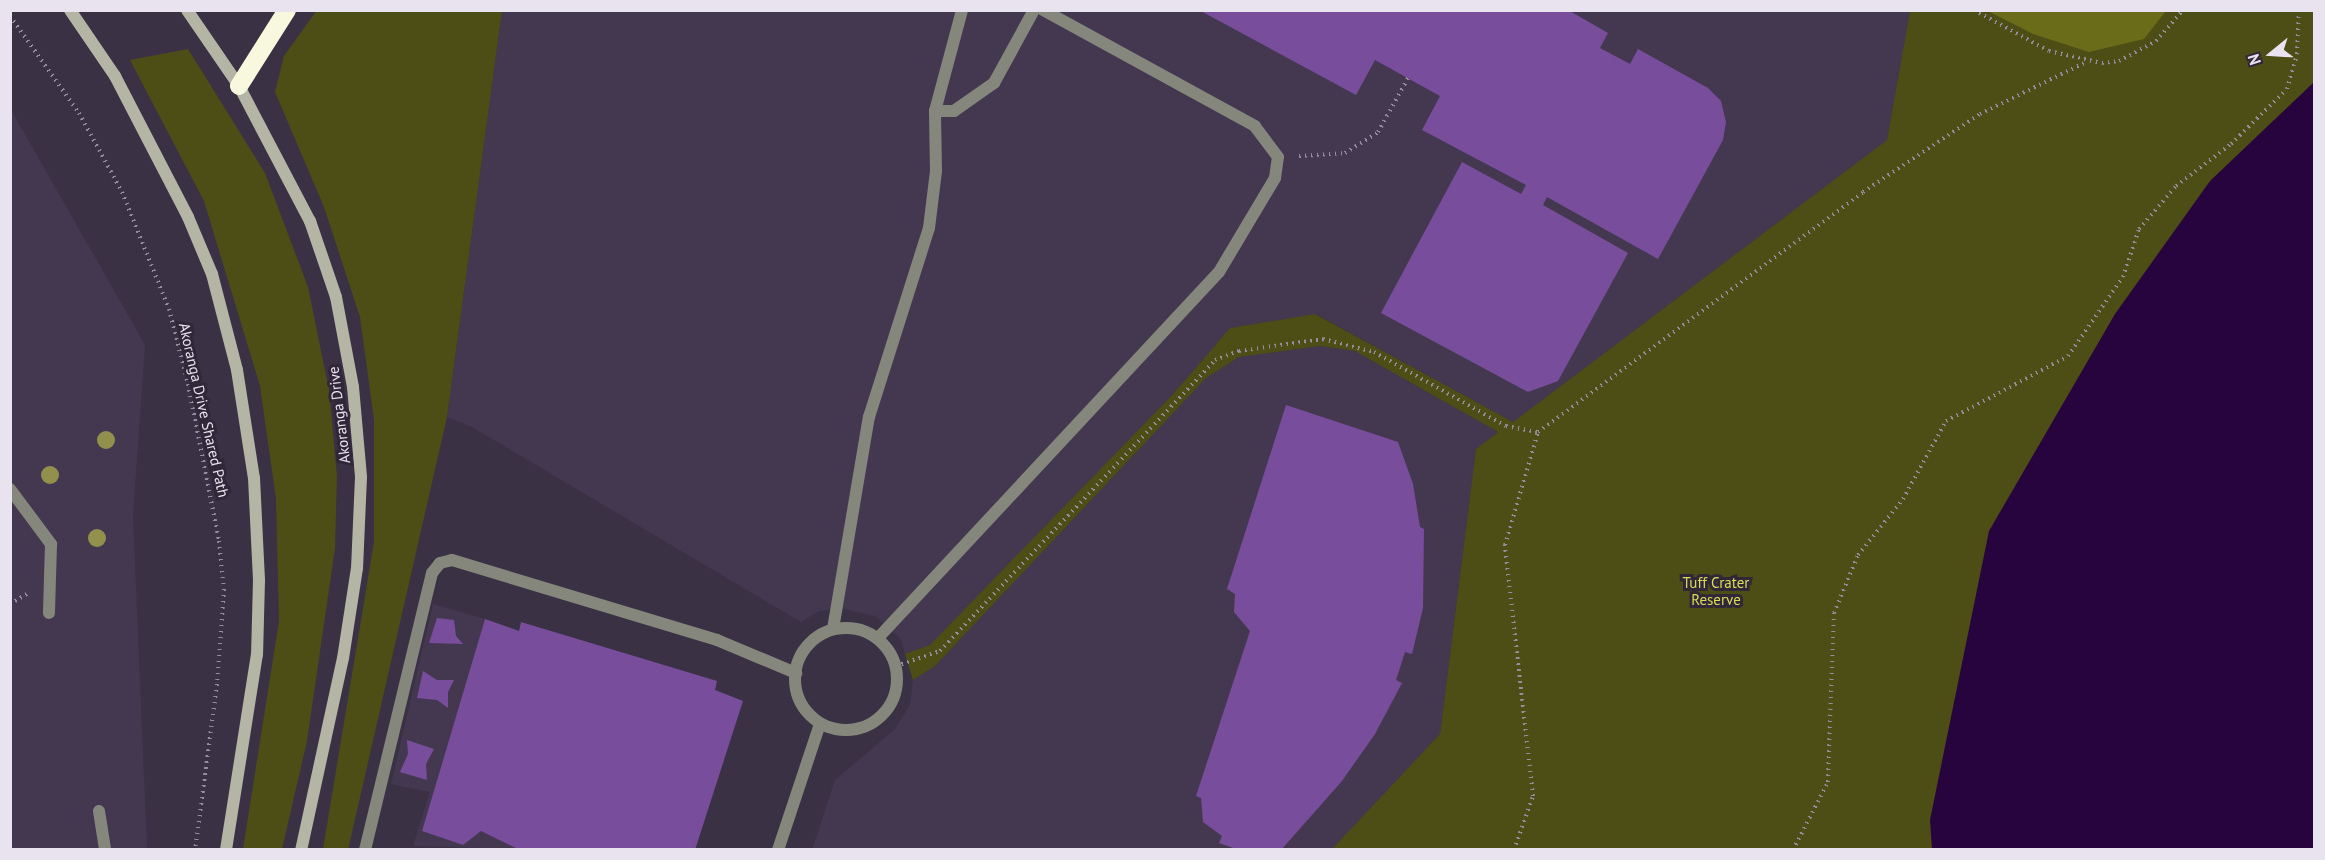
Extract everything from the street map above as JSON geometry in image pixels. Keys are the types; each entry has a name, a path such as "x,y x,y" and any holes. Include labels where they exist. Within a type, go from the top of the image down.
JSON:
{"highway":[{"path":"239,86 287,10"}],"main road":[{"path":"70,10 115,76 188,217 212,274 237,370 254,478 259,580 257,654 226,849"},
{"name":"Akoranga Drive","path":"186,10 239,86 310,221 336,297 353,387 361,477 357,568 343,658 301,849"}],"street":[{"path":"833,629 870,417 929,228 936,171 935,111 962,10"},
{"path":"935,111 954,111 994,83 1034,10"},
{"path":"878,638 1219,272 1244,234 1275,178 1278,157 1256,126 1043,10"},
{"path":"10,489 51,544 49,613"},
{"path":"365,849 432,573 440,563 452,560 717,640 796,673"},
{"path":"833,629 864,630 878,638 896,666 894,700 871,725 837,730 820,724 798,698 796,673 804,648 833,629"},
{"path":"778,849 820,724"},
{"path":"99,811 105,849"}],"path":[{"path":"1974,10 2049,51 2086,62 2119,61 2136,53 2156,41 2183,10"},
{"path":"1793,849 1828,782 1834,613 1858,555 1903,499 1946,421 2068,356 2123,277 2139,229 2176,186 2230,144 2287,89 2297,54 2299,10"},
{"name":"Akoranga Drive Shared Path","path":"10,16 79,113 122,192 169,309 188,384 219,541 224,589 217,684 195,849"},
{"path":"1514,849 1533,796 1505,545 1538,432 1863,192 1980,114 2086,62"},
{"path":"1278,157 1344,153 1378,132 1408,78"},
{"path":"896,666 940,651 1193,382 1215,360 1239,351 1323,339 1374,352 1506,426 1538,432"}],"shaded area":[{"path":"2166,10 2144,39 2089,52 2033,34 1988,11"},
{"path":"502,11 1910,11 1887,140 1513,422 1316,314 1230,328 1174,393 930,645 905,654 901,639 875,616 844,609 819,611 801,622 472,427 447,417"},
{"path":"2314,82 2314,849 1932,849 1930,820 1989,531 2115,314 2210,181"},
{"path":"10,108 145,345 133,515 147,849 11,849"},
{"path":"1320,346 1355,351 1498,432 1476,449 1440,734 1332,849 812,850 835,780 894,730 910,705 913,680 935,666 1206,378 1239,357"},
{"path":"433,604 485,619 422,831 463,845 481,831 520,849 413,846 430,792 391,784"}],"green space":[{"path":"317,10 502,11 447,417 348,850 323,849 374,542 374,420 360,317 324,207 275,92 284,56"},
{"name":"Tuff Crater Reserve","path":"1910,11 2314,11 2314,395 2054,849 1332,849 1440,734 1476,449 1498,432 1355,351 1320,346 1239,357 1206,378 935,666 913,680 905,654 930,645 1174,393 1230,328 1315,314 1513,422 1887,140"},
{"path":"188,49 265,173 308,287 329,390 337,476 335,548 307,741 282,849 243,849 279,621 276,499 260,386 204,201 130,60"}],"building":[{"path":"1199,10 1568,10 1608,33 1600,48 1630,64 1638,49 1708,88 1721,101 1726,122 1723,140 1658,259 1547,197 1543,205 1628,253 1558,381 1528,392 1381,313 1462,162 1521,194 1526,185 1422,130 1440,96 1375,60 1356,95"},
{"path":"1286,405 1398,442 1413,484 1420,527 1424,529 1423,608 1412,654 1405,652 1396,680 1402,683 1375,734 1342,781 1281,850 1239,850 1219,843 1222,836 1203,822 1201,798 1196,796 1250,631 1234,612 1235,594 1227,589"},
{"path":"437,618 454,620 456,636 463,644 429,643"},
{"path":"485,619 519,631 521,622 717,681 715,690 743,701 695,850 520,850 481,831 463,845 422,831"},
{"path":"423,671 437,680 454,680 448,692 448,708 437,700 417,698"},
{"path":"407,740 434,749 426,764 427,780 400,772 408,754"}]}
